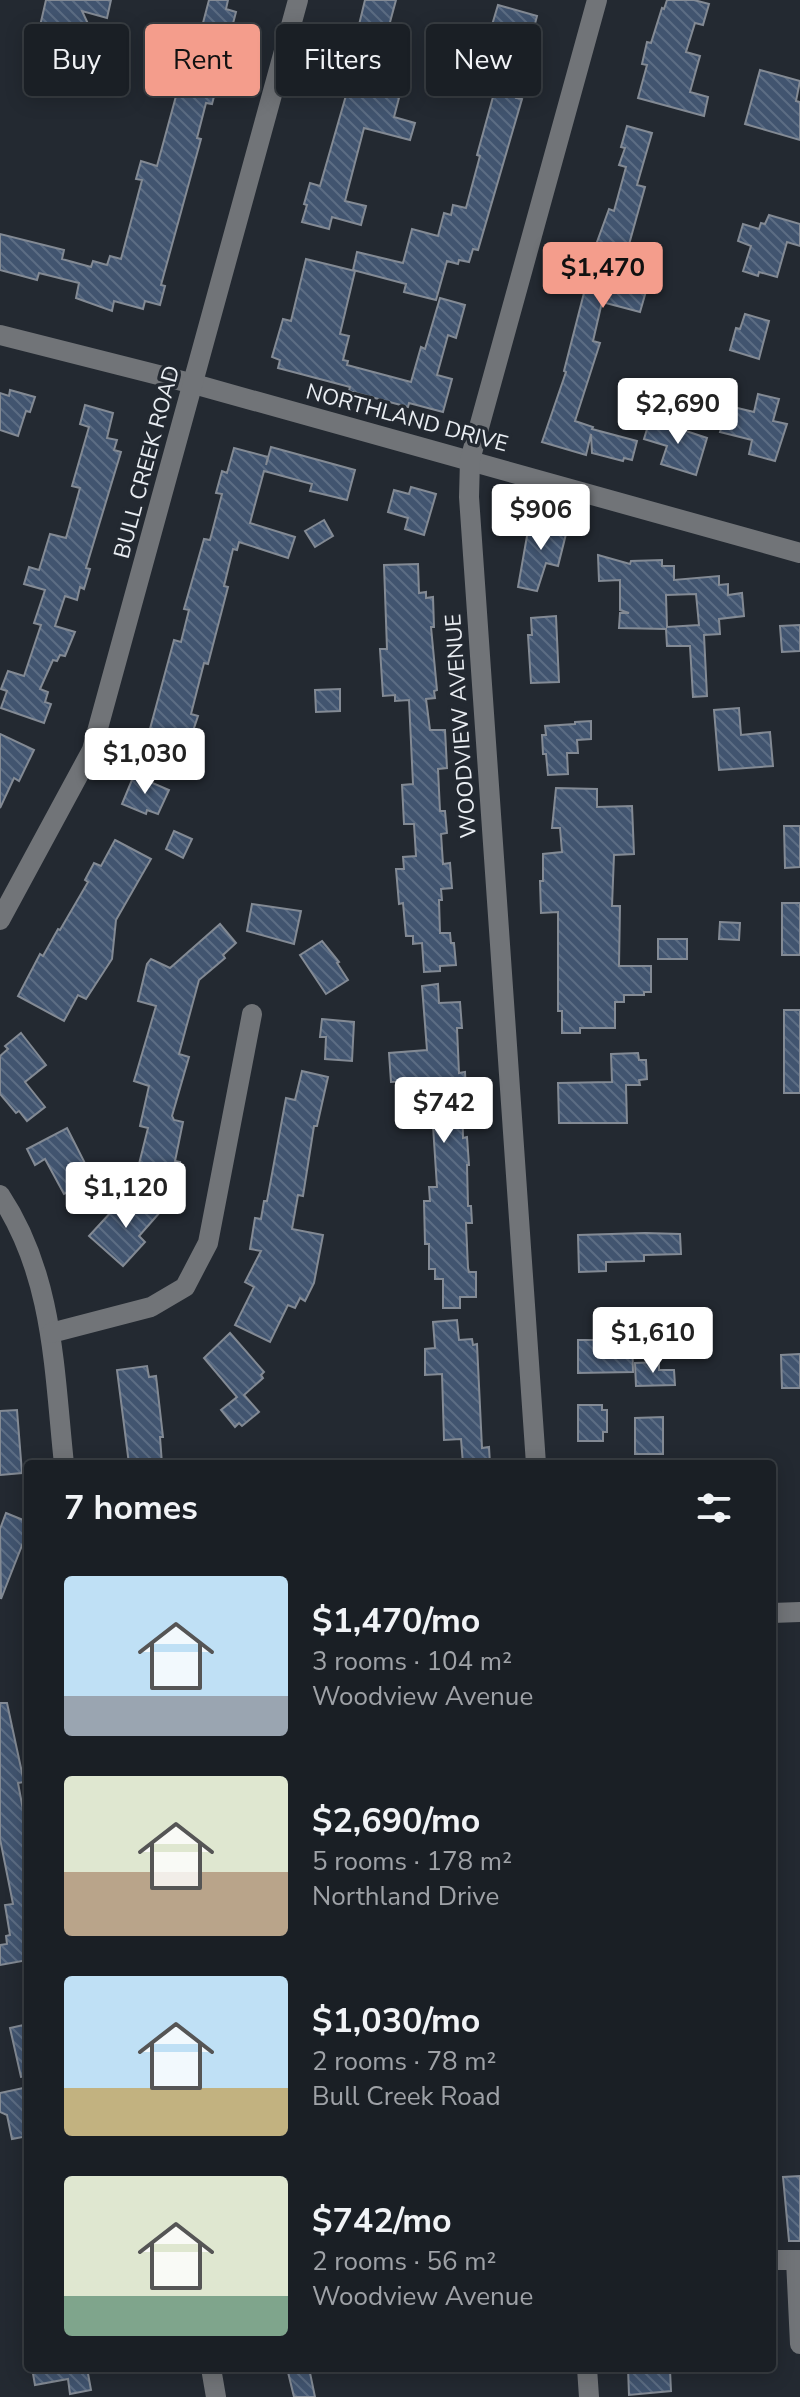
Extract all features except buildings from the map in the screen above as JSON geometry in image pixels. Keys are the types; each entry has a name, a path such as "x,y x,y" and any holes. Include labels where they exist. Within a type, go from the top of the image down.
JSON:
{"street":[{"name":"BULL CREEK ROAD","path":"0,920 92,750 298,0"},
{"name":"WOODVIEW AVENUE","path":"536,1460 469,497 470,460 597,0"},
{"name":"NORTHLAND DRIVE","path":"0,335 194,384 800,553"},
{"path":"51,1333 151,1307 185,1287 208,1243 252,1014"},
{"path":"0,1195 13,1215 40,1280 51,1333 64,1460"},
{"path":"776,1613 800,1612"},
{"path":"776,2260 798,2260 800,2344"},
{"path":"212,2372 216,2397"},
{"path":"587,2372 589,2397"}]}
